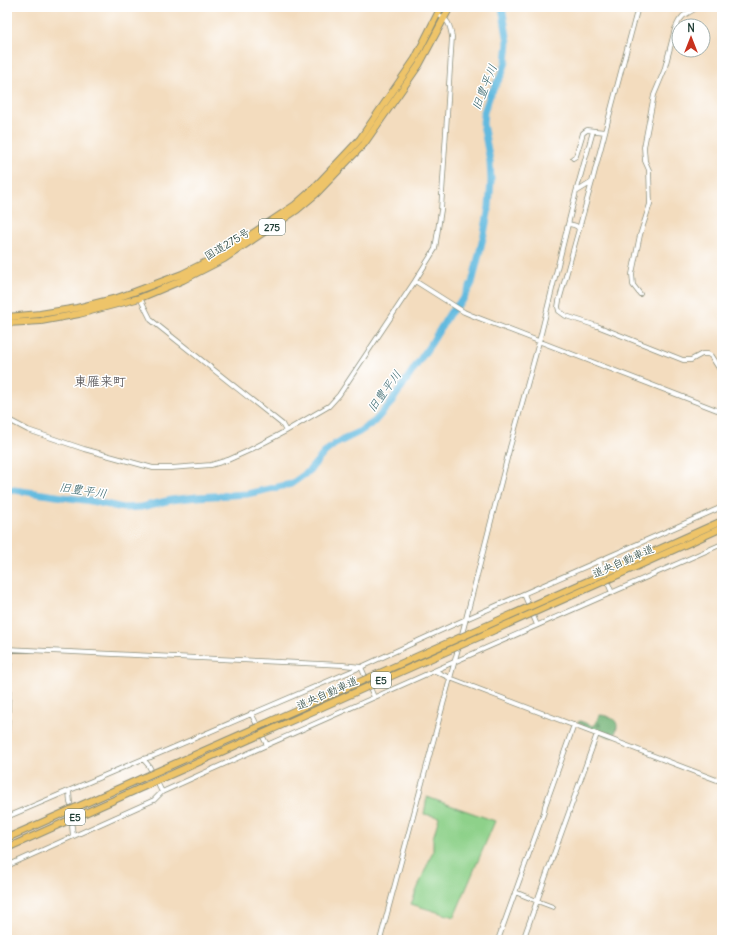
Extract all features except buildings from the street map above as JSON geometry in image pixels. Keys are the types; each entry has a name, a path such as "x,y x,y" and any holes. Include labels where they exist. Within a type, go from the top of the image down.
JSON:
{"highway":[{"name":"国道275号","path":"7,317 40,314 77,308 117,298 182,274 222,254 295,205 312,190 360,139 415,59 441,7"},
{"name":"国道275号","path":"7,323 41,321 80,314 140,298 183,280 224,259 297,210 311,199 364,144 419,65 450,7"},
{"name":"道央自動車道","path":"7,848 721,524"},
{"name":"道央自動車道","path":"7,838 618,571"}],"street":[{"path":"638,7 579,230 558,301 558,307 559,311 566,316 597,326 683,360 691,360 702,354 708,354 711,356 722,373"},
{"path":"640,294 634,285 632,274 640,235 650,204 649,170 645,161 644,147 654,95 664,71 675,29 679,21 683,16 698,7"},
{"path":"7,419 28,430 84,449 154,468 171,468 211,465 228,460 286,431 329,406 339,395 415,282 435,249 441,210 452,37 450,25 444,18 437,14"},
{"path":"573,158 576,156 583,134 587,130 605,132"},
{"path":"380,940 539,342 576,192 593,131"},
{"path":"576,192 592,182"},
{"path":"568,224 578,227 579,230"},
{"path":"415,282 464,312 722,412"},
{"path":"140,298 151,320 282,424 286,431"},
{"path":"7,817 360,667 722,507"},
{"path":"7,866 154,800 162,792 722,544"},
{"path":"599,561 612,593"},
{"path":"524,594 537,625"},
{"path":"7,742 9,650 335,664 360,667"},
{"path":"360,667 374,697"},
{"path":"435,671 722,782"},
{"path":"251,713 267,745"},
{"path":"498,940 574,725"},
{"path":"523,940 597,734"},
{"path":"143,759 149,766 162,792"},
{"path":"69,791 70,803"},
{"path":"72,826 73,836"},
{"path":"515,892 553,907"}],"green space":[{"path":"601,715 611,718 617,723 614,736 610,737 578,723 580,721 594,726"},
{"path":"427,797 495,821 454,917 411,904 433,851 433,838 439,817 424,814"}],"waterway":[{"name":"旧豊平川","path":"7,489 91,501 123,508 141,507 171,500 197,497 247,494 291,484 308,472 325,452 335,444 359,432 374,422 390,404 450,313 464,298 472,283 484,234 489,207 491,181 490,161 483,124 484,112 490,95 502,74 506,62 508,42 502,7"}],"tunnel":[{"path":"70,803 72,826"}],"district":[{"name":"東雁来町","path":"100,381"}]}
